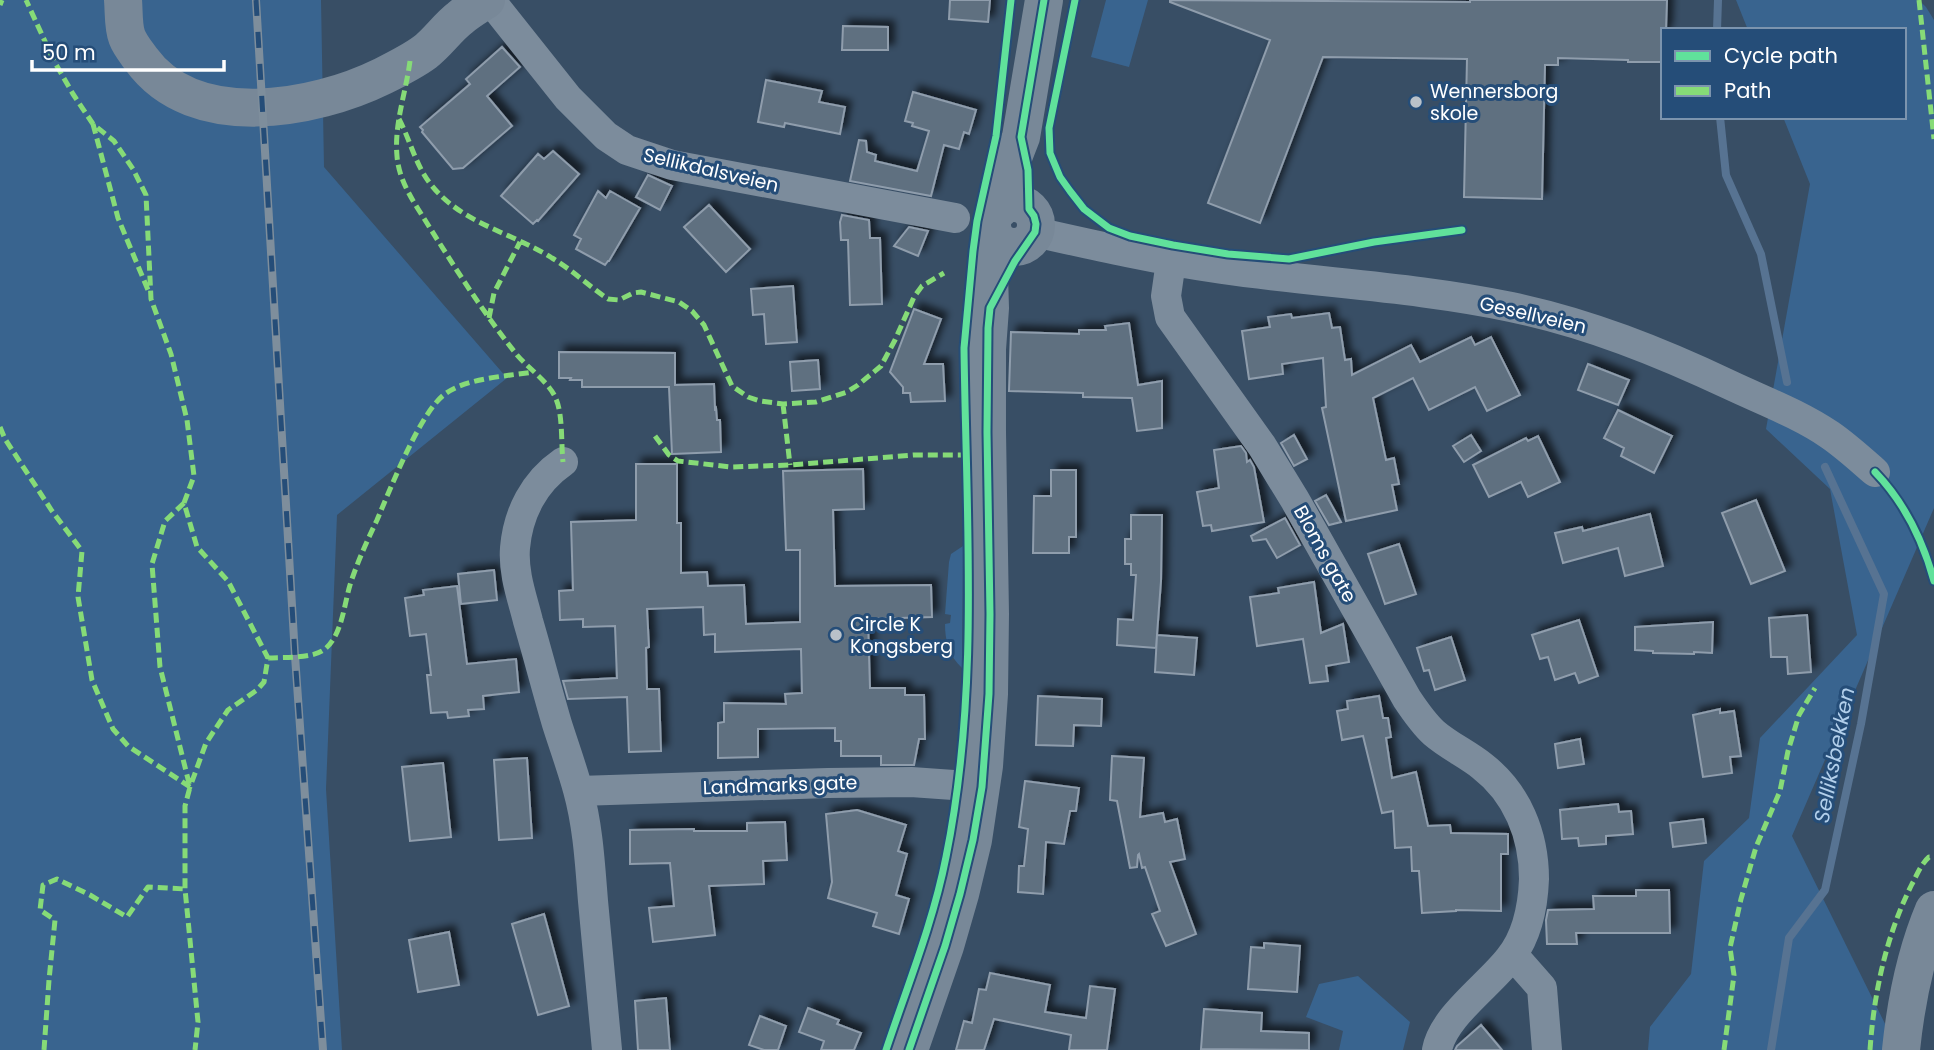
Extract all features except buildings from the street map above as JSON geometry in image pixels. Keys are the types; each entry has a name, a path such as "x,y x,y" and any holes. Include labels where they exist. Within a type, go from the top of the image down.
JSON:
{"street":[{"path":"124,0 158,44 181,66 211,80 245,85 276,85 337,73 378,57 478,6"},
{"path":"909,1050 958,903 982,787 989,694 989,275 1017,226 1028,170 1021,137 1044,0"},
{"name":"Sellikdalsveien","path":"478,6 606,136 627,150 693,170 955,218"},
{"name":"Gesellveien","path":"1017,226 1171,261 1430,293 1511,307 1576,323 1675,359 1797,416 1828,434 1875,472"},
{"name":"Bloms gate","path":"1171,261 1166,296 1170,317 1262,446 1407,699 1434,733 1483,767 1505,788 1525,824 1534,866 1530,914 1524,932 1513,955 1444,1030 1437,1050"},
{"path":"563,462 542,480 524,509 515,549 516,565 543,677 579,791 590,859 607,1050"},
{"name":"Landmarks gate","path":"579,791 869,782 982,787"},
{"path":"1901,1050 1917,956 1934,910"},
{"path":"1513,955 1542,988 1548,1050"}],"shaded area":[{"path":"0,0 321,0 324,167 507,378 337,515 326,789 342,1050 0,1050"},
{"path":"1106,0 1148,0 1129,67 1091,57"},
{"path":"1736,0 1919,0 1934,20 1934,508 1792,836 1898,1050 1648,1050 1650,1027 1691,974 1704,861 1749,818 1760,738 1857,635 1830,489 1766,429 1810,184 1784,119 1906,119 1906,28 1747,28"},
{"path":"963,546 962,668 949,648 945,624 950,623 951,615 945,614 951,554"},
{"path":"1358,976 1410,1022 1403,1050 1339,1050 1343,1031 1306,1017 1319,984"}],"waterway":[{"name":"Selliksbekken","path":"1717,28 1718,0"},
{"name":"Selliksbekken","path":"1720,119 1726,175 1761,254 1787,382"},
{"name":"Selliksbekken","path":"1771,1050 1789,938 1825,890 1861,724 1884,594 1825,467"}],"railway":[{"path":"256,0 295,656 323,1050"}],"marked path":[{"path":"0,5 2,0"},
{"path":"0,427 52,511 82,551 78,597 92,680 113,729 128,746 190,787 206,743 228,710 264,682 268,658 228,581 197,547 184,503 194,476 187,420 171,354 151,299 146,195 114,141 93,124 73,94 54,61 26,0"},
{"path":"1919,0 1934,139"},
{"path":"410,61 397,132 397,156 401,175 414,202 483,309 517,355 553,393 560,413 563,462"},
{"path":"399,119 424,175 455,208 552,258 608,299 619,300 641,292 679,302 692,311 704,325 732,386 748,397 760,401 783,404 816,402 847,392 858,385 881,366 914,297 922,286 944,273"},
{"path":"93,124 118,218 148,290"},
{"path":"489,318 494,293 520,242"},
{"path":"268,658 313,654 331,643 339,628 350,585 366,544 406,452 435,403 464,384 533,372"},
{"path":"783,404 790,465"},
{"path":"655,436 669,455 678,461 731,467 914,455 966,455"},
{"path":"184,503 165,521 152,564 160,667 190,787 185,806 185,889 198,1022 195,1050"},
{"path":"1724,1050 1734,975 1730,948 1741,899 1756,847 1780,791 1799,715 1815,688"},
{"path":"1870,1050 1878,986 1888,944 1919,870 1929,857 1934,857"},
{"path":"44,1050 55,920 40,910 43,885 57,879 127,917 148,887 185,889"}],"cycle path":[{"path":"886,1050 934,906 957,794 967,667 968,539 964,348 977,221 996,136 1011,0"},
{"path":"909,1050 960,894 982,787 989,694 988,328 990,308 1015,261 1035,232 1034,216 1029,209 1028,170 1021,137 1044,0"},
{"path":"1075,0 1049,128 1050,153 1060,177 1084,209 1109,228 1130,236 1173,245 1228,254 1289,259 1374,242 1462,230"},
{"path":"1875,472 1895,496 1911,523 1934,581"}],"place":[{"name":"Wennersborg skole","path":"1416,102"},
{"name":"Circle K Kongsberg","path":"836,635"}]}
